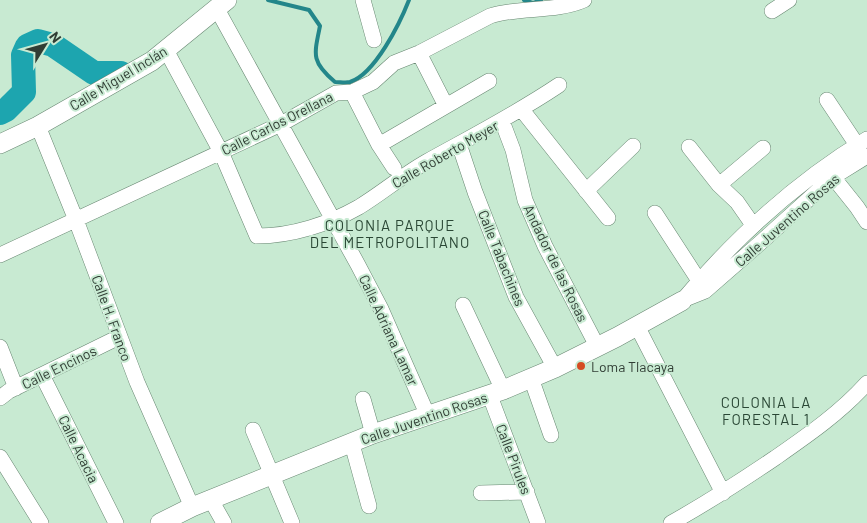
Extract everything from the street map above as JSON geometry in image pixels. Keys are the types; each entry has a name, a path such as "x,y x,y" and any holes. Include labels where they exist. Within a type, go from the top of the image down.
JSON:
{"street":[{"path":"363,0 374,40"},
{"name":"Calle Carlos Orellana","path":"0,255 281,124 336,93 352,92 373,82 394,63 419,53 490,16 502,12 584,0"},
{"path":"772,11 789,0"},
{"name":"Calle Miguel Inclán","path":"0,144 38,126 123,78 166,50 222,4"},
{"name":"Calle Adriana Lamar","path":"222,4 281,124 381,309 428,416"},
{"path":"166,50 221,152"},
{"path":"419,53 446,106"},
{"path":"379,145 489,81"},
{"name":"Calle Roberto Meyer","path":"221,152 258,236 279,236 334,220 360,206 424,163 522,110 559,85"},
{"path":"352,92 379,145 394,168"},
{"path":"827,100 864,146"},
{"path":"522,110 608,218"},
{"name":"Andador de las Rosas","path":"502,121 513,150 525,200 545,246 597,346"},
{"name":"Calle H. Franco","path":"38,126 76,220 118,338 192,507"},
{"name":"Calle Tabachines","path":"459,144 475,192 516,297 555,368"},
{"path":"586,191 633,146"},
{"name":"Calle Juventino Rosas","path":"160,523 192,507 373,434 496,393 555,368 637,326 682,301 760,243 833,177 864,146"},
{"name":"Calle Juventino Rosas","path":"702,286 753,225 802,184 864,146"},
{"path":"689,147 753,225"},
{"path":"719,185 763,148"},
{"path":"833,177 857,206 867,222"},
{"path":"655,213 702,286"},
{"name":"Calle Pirules","path":"462,305 496,393 538,523"},
{"path":"637,326 723,493"},
{"name":"Calle Encinos","path":"0,398 16,388 118,338"},
{"path":"0,347 16,388"},
{"name":"Calle Acacia","path":"42,375 116,523"},
{"path":"531,378 551,435"},
{"path":"674,522 723,493 801,440 848,404 867,384"},
{"path":"363,398 373,434"},
{"path":"253,430 292,523"},
{"path":"352,444 369,506"},
{"path":"0,457 41,523"},
{"path":"481,493 527,492"},
{"path":"211,500 224,523"}],"waterway":[{"path":"268,0 309,10 320,26 316,44 318,63 335,82 350,82 368,69 386,47 409,0"},
{"path":"524,0 533,3 541,0"},
{"path":"0,113 6,110 24,92 23,55 27,46 38,41 53,45 94,73 121,73"}],"place":[{"name":"Loma Tlacaya","path":"581,366"}],"district":[{"name":"COLONIA PARQUE DEL METROPOLITANO","path":"390,234"},
{"name":"COLONIA LA FORESTAL 1","path":"766,410"}]}
